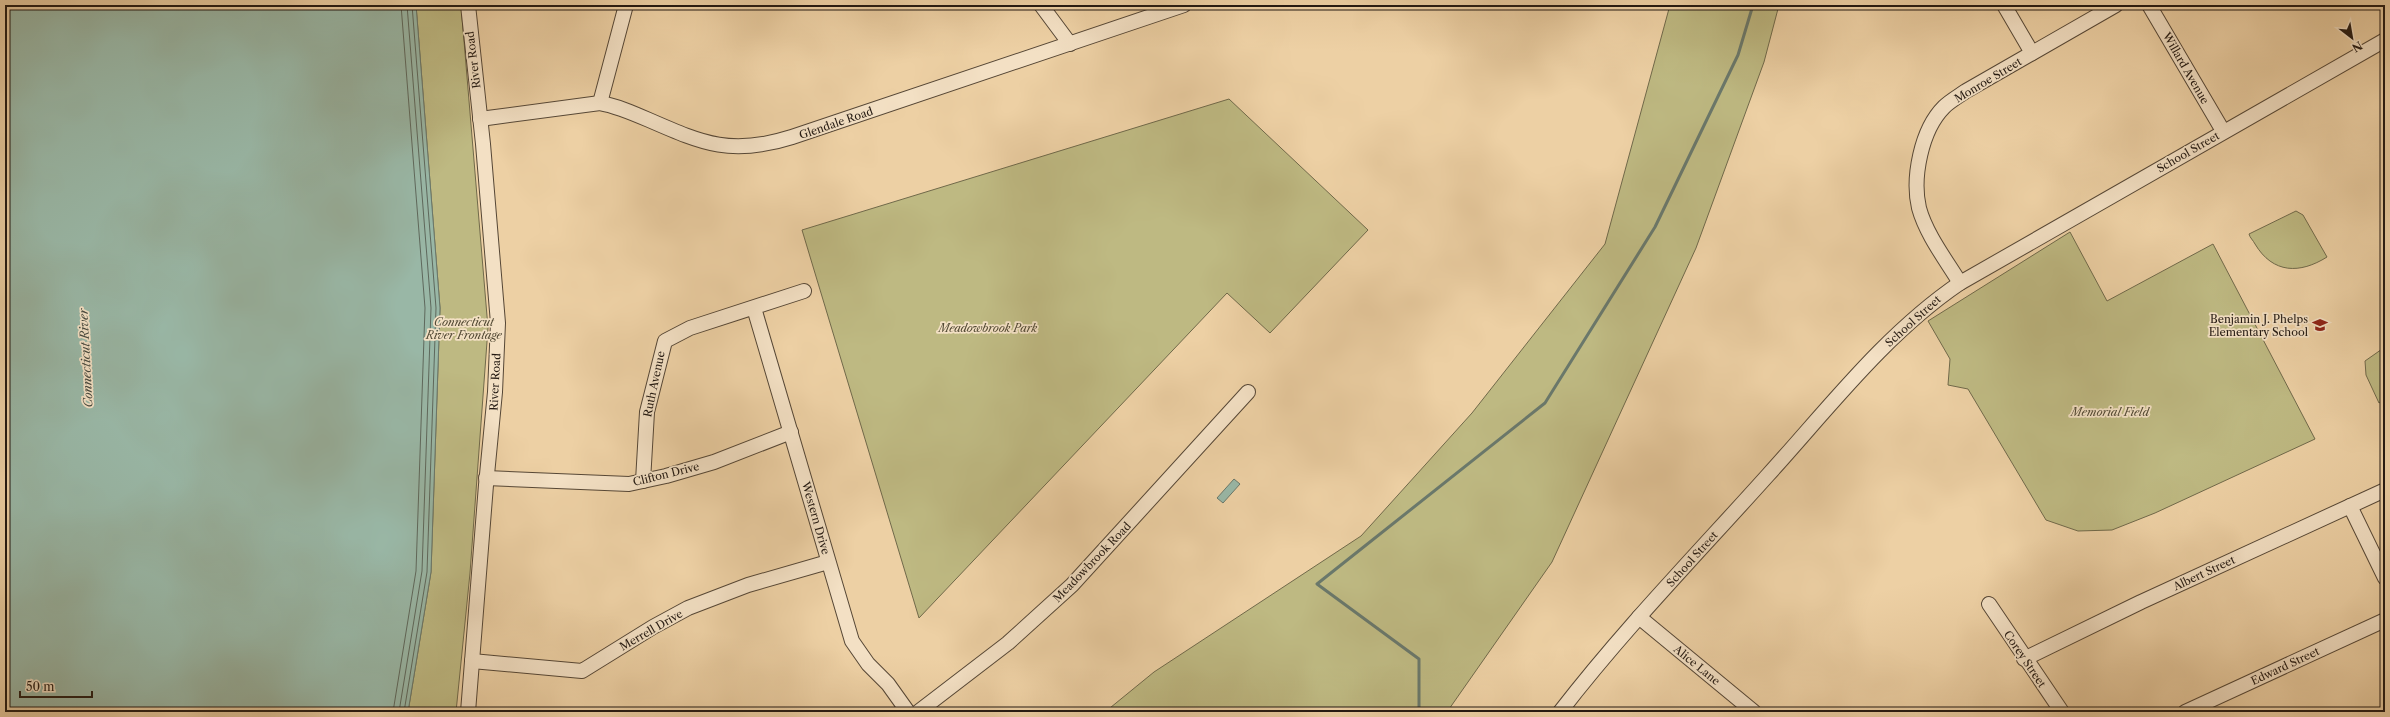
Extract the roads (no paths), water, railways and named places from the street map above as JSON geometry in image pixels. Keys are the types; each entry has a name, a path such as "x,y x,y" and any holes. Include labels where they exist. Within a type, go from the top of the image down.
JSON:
{"street":[{"name":"River Road","path":"468,5 480,119 498,322 496,386 486,478 468,712"},
{"path":"600,104 626,5"},
{"path":"1041,5 1070,44"},
{"name":"Glendale Road","path":"480,119 600,104 619,108 710,144 752,147 792,137 1184,5"},
{"path":"2004,5 2032,53"},
{"name":"Monroe Street","path":"1960,283 1930,232 1920,208 1917,186 1920,157 1928,130 1943,108 1966,91 2116,5"},
{"name":"Willard Avenue","path":"2149,5 2223,131"},
{"name":"School Street","path":"1560,712 1598,664 1639,617 1881,350 1929,304 1960,283 2223,131 2385,40"},
{"name":"Ruth Avenue","path":"642,481 647,412 665,341 690,328 804,291"},
{"name":"Western Drive","path":"754,308 852,641 868,664 888,684 908,712"},
{"name":"Meadowbrook Road","path":"918,712 1008,643 1072,585 1248,392"},
{"name":"Clifton Drive","path":"486,478 574,480 611,484 642,481 714,462 791,432"},
{"name":"Albert Street","path":"2024,659 2141,602 2385,490"},
{"path":"2350,506 2385,578"},
{"name":"Merrell Drive","path":"472,661 582,671 652,627 688,608 748,585 828,562"},
{"name":"Corey Street","path":"1990,604 2024,659 2062,712"},
{"name":"Alice Lane","path":"1639,617 1754,712"},
{"name":"Edward Street","path":"2185,712 2385,620"}],"water":[{"name":"Connecticut River","path":"5,5 416,5 440,308 431,572 408,712 5,712"},
{"path":"1234,479 1240,484 1223,503 1217,498"}],"waterway":[{"path":"1419,712 1419,659 1317,584 1545,403 1655,227 1738,55 1753,5"}],"place":[{"name":"Benjamin J. Phelps Elementary School","path":"2320,325"}],"park label":[{"name":"Connecticut River Frontage","path":"464,328"},
{"name":"Meadowbrook Park","path":"988,328"},
{"name":"Memorial Field","path":"2110,412"}]}
